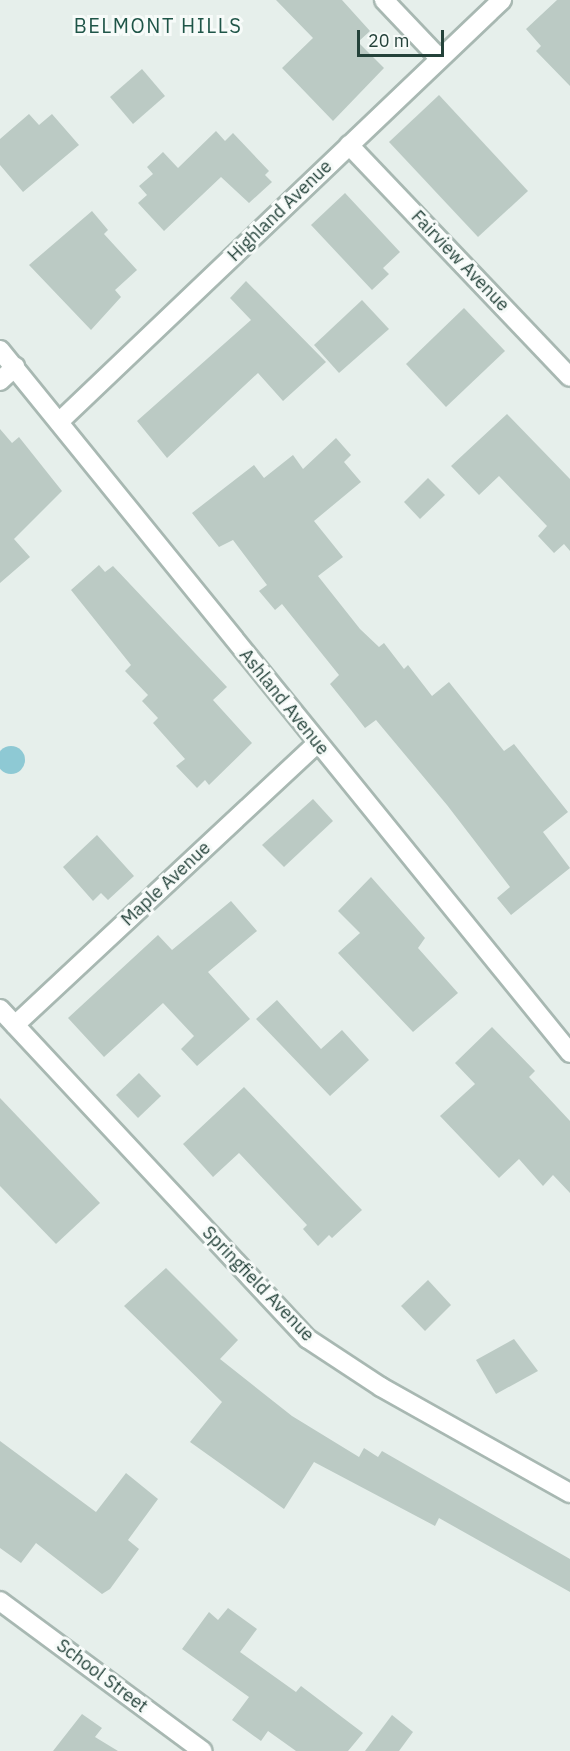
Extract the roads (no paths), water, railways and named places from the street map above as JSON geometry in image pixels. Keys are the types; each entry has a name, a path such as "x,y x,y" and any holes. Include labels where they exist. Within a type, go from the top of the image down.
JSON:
{"street":[{"path":"384,0 440,59"},
{"name":"Highland Avenue","path":"59,422 502,0"},
{"name":"Fairview Avenue","path":"350,145 570,377"},
{"name":"Ashland Avenue","path":"0,350 570,1053"},
{"path":"0,381 15,368"},
{"name":"Maple Avenue","path":"15,1025 317,743"},
{"name":"Springfield Avenue","path":"0,1009 308,1339 381,1387 570,1493"},
{"name":"School Street","path":"0,1600 203,1751"}],"water":[{"path":"11,746 21,750 25,760 21,770 11,774 1,770 -3,760 1,750"}],"district":[{"name":"BELMONT HILLS","path":"158,25"}]}
